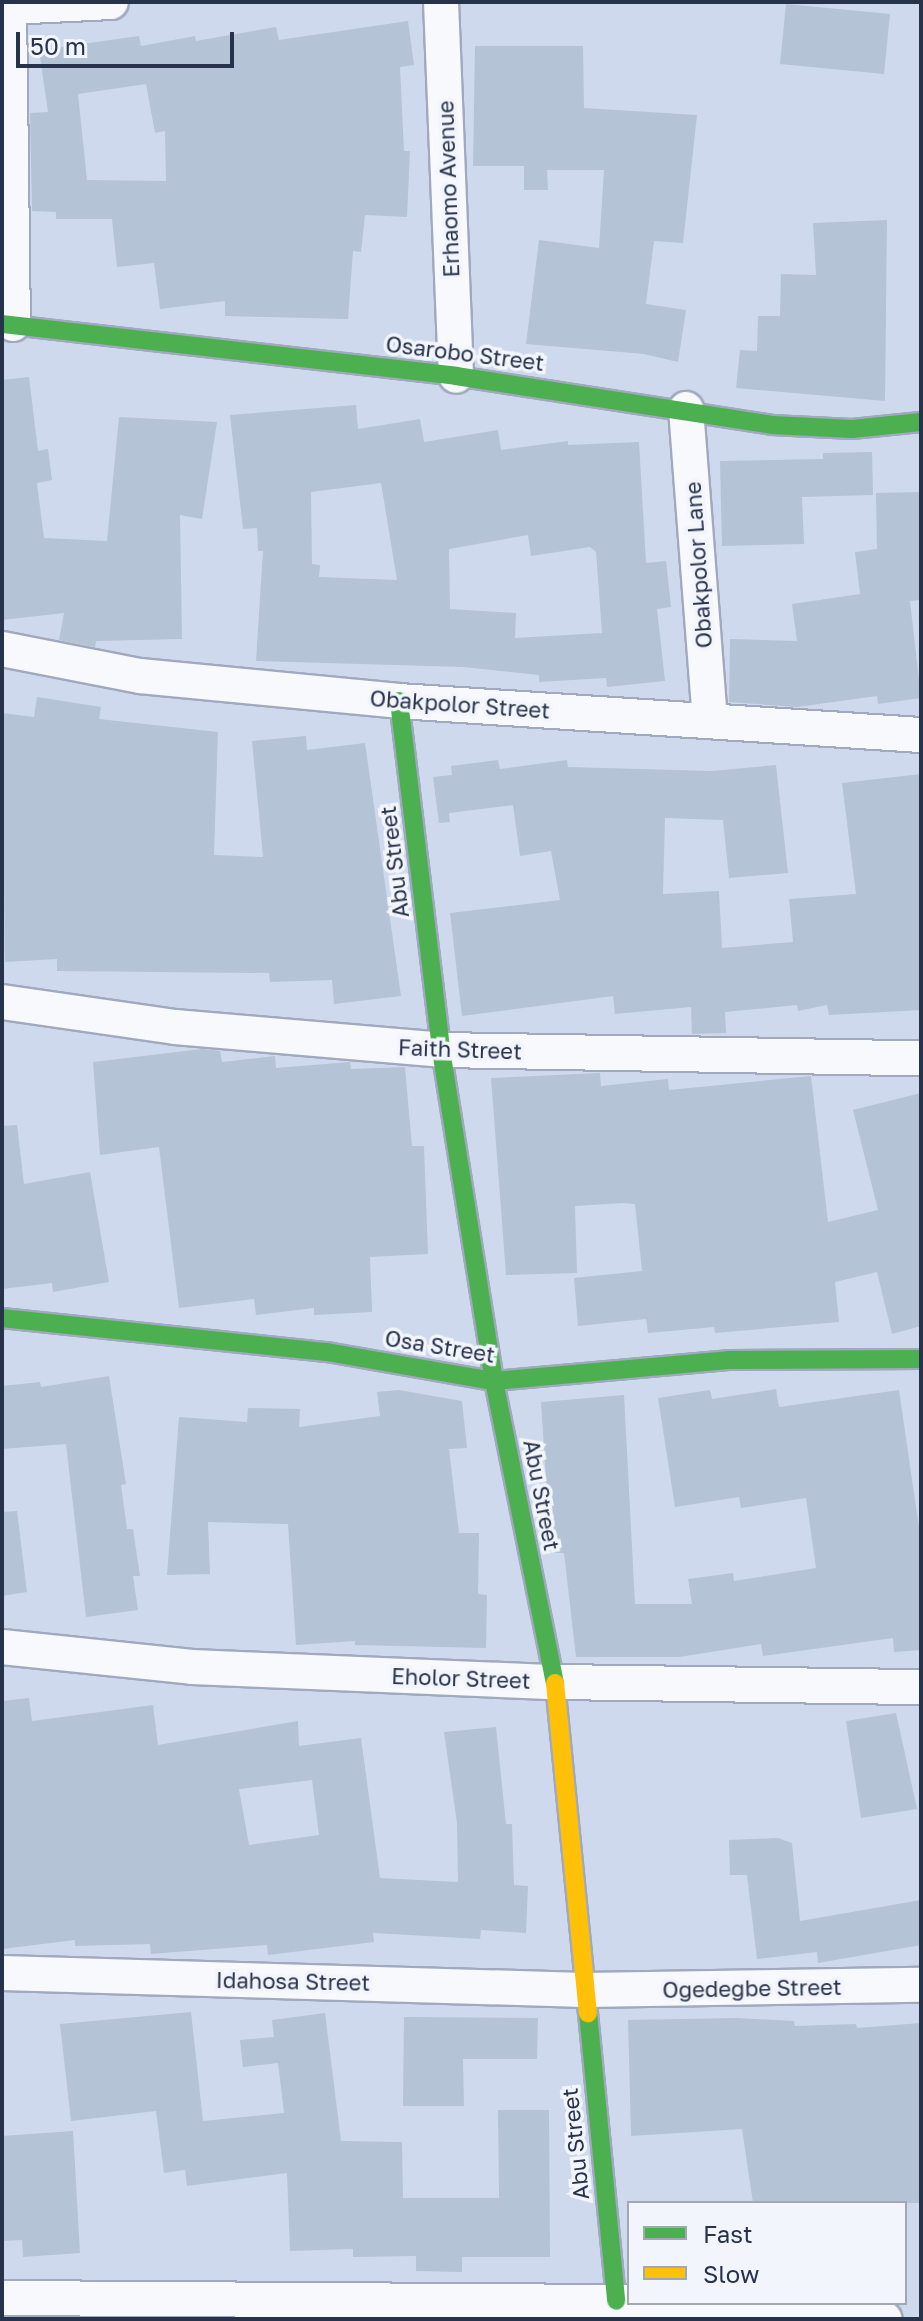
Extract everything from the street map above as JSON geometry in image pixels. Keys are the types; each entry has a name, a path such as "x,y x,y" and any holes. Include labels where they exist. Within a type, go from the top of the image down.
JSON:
{"street":[{"path":"7,324 9,5 111,2"},
{"name":"Erhaomo Avenue","path":"441,2 456,376"},
{"name":"Osarobo Street","path":"7,324 456,376 686,409 772,425 852,429 921,422"},
{"name":"Obakpolor Lane","path":"686,409 710,720"},
{"name":"Obakpolor Street","path":"2,649 140,676 399,701 921,735"},
{"name":"Abu Street","path":"399,701 441,1050 494,1381 555,1682 584,1990 627,2282"},
{"name":"Faith Street","path":"2,1002 175,1027 441,1050 921,1058"},
{"name":"Osa Street","path":"2,1318 327,1352 494,1381 728,1360 921,1359"},
{"name":"Eholor Street","path":"2,1647 192,1667 555,1682 921,1687"},
{"name":"Idahosa Street","path":"2,1973 584,1990"},
{"name":"Ogedegbe Street","path":"584,1990 921,1985"},
{"path":"2,2298 331,2310 627,2302"},
{"path":"675,2305 884,2319"}],"building":[{"path":"786,4 890,14 884,74 780,64"},
{"path":"408,21 414,65 400,67 404,151 410,151 407,217 365,215 361,252 353,251 348,319 225,316 225,301 160,309 154,263 117,267 112,219 56,219 56,212 32,211 30,113 48,112 39,50 139,36 141,46 195,36 196,41 276,27 279,40","holes":["146,84 155,133 165,131 166,181 87,180 78,94"]},
{"path":"475,46 583,46 584,108 697,115 683,243 654,241 646,304 686,310 678,362 644,354 526,344 539,240 599,248 604,170 547,170 548,190 524,190 524,166 473,166"},
{"path":"887,220 885,401 736,388 740,350 757,351 758,316 780,316 781,274 816,275 813,223"},
{"path":"29,377 38,451 48,449 52,480 37,483 44,538 107,541 119,417 217,422 202,519 180,515 182,639 96,641 95,647 59,640 64,613 2,620 2,380"},
{"path":"356,405 358,429 420,419 424,442 498,430 501,450 568,441 568,445 639,442 646,563 666,561 671,607 657,609 665,681 607,687 606,678 539,682 539,675 464,667 256,661 263,551 258,551 257,528 243,529 230,415","holes":["381,483 397,580 319,577 320,565 312,564 311,492","528,535 531,556 590,547 596,552 602,633 515,638 516,613 450,609 449,549"]},
{"path":"872,452 873,495 802,497 804,544 722,546 720,461 823,459 823,453"},
{"path":"921,492 921,600 910,601 921,698 878,704 877,696 797,707 729,702 730,639 797,641 792,604 860,594 855,552 877,549 876,493"},
{"path":"37,697 101,707 99,719 218,732 214,855 263,857 252,741 306,736 307,750 365,743 401,996 334,1004 332,980 270,982 269,973 57,971 57,959 5,962 2,713 34,717"},
{"path":"498,760 500,769 567,760 568,767 712,771 776,765 788,873 729,878 723,820 665,818 663,894 719,891 722,948 793,942 789,899 856,894 842,783 921,774 921,1010 829,1015 827,1005 798,1011 797,1005 725,1012 726,1033 692,1034 691,1007 615,1014 613,996 462,1016 450,913 560,900 551,851 520,856 513,805 449,813 450,822 439,823 433,777 452,775 451,766"},
{"path":"202,1049 220,1051 222,1062 275,1056 276,1068 350,1062 351,1069 405,1067 412,1146 424,1146 428,1254 370,1257 372,1312 314,1315 314,1308 256,1315 254,1299 179,1308 159,1147 100,1155 93,1062"},
{"path":"600,1073 601,1086 668,1079 669,1090 811,1076 828,1222 878,1210 853,1110 921,1093 921,1326 892,1334 877,1272 835,1282 839,1322 715,1333 714,1327 648,1333 646,1319 578,1326 574,1278 642,1271 635,1204 575,1206 577,1273 506,1275 491,1078"},
{"path":"17,1125 24,1184 90,1172 109,1282 53,1292 52,1283 2,1289 2,1126"},
{"path":"109,1376 126,1484 121,1485 127,1529 133,1529 140,1576 133,1576 138,1610 86,1617 66,1444 2,1449 2,1386 40,1382 41,1387"},
{"path":"776,1389 779,1407 899,1390 921,1541 921,1650 894,1652 893,1638 763,1656 761,1644 679,1657 576,1657 564,1553 554,1553 549,1525 541,1402 624,1395 635,1604 692,1604 688,1579 733,1573 734,1581 816,1568 806,1498 741,1508 739,1497 675,1507 658,1398 710,1390 712,1399"},
{"path":"399,1390 462,1401 467,1448 449,1449 459,1533 479,1533 478,1594 487,1595 486,1648 355,1645 355,1641 296,1645 288,1524 208,1522 210,1574 167,1575 179,1417 247,1422 248,1408 300,1409 299,1427 380,1416 377,1392"},
{"path":"17,1511 27,1592 2,1596 2,1512"},
{"path":"29,1698 32,1721 153,1705 158,1745 298,1721 299,1746 361,1738 380,1878 458,1882 457,1823 444,1732 496,1727 506,1824 512,1824 514,1885 528,1886 526,1933 481,1930 480,1939 373,1933 374,1942 268,1955 267,1945 151,1954 150,1944 75,1946 75,1940 2,1949 2,1701","holes":["312,1780 319,1835 249,1845 239,1789"]},
{"path":"896,1713 917,1809 861,1818 846,1721"},
{"path":"778,1838 792,1843 800,1921 921,1900 921,1945 818,1963 817,1952 757,1959 747,1875 730,1875 729,1840"},
{"path":"191,2012 203,2121 284,2113 278,2063 243,2067 240,2040 274,2037 272,2020 325,2013 341,2141 402,2142 403,2198 499,2198 498,2110 549,2110 550,2257 462,2257 462,2272 416,2271 416,2256 353,2257 353,2249 290,2251 287,2173 187,2186 185,2170 164,2173 156,2111 71,2121 60,2024"},
{"path":"404,2017 538,2018 537,2059 463,2059 464,2106 403,2106"},
{"path":"738,2018 794,2021 795,2026 856,2024 857,2028 921,2023 921,2203 753,2201 742,2129 631,2136 628,2020"},
{"path":"73,2131 80,2253 23,2257 22,2240 2,2241 2,2136"}],"traffic: fast":[{"path":"2,324 456,376 772,425 852,429 921,422"},
{"path":"399,701 441,1050 494,1381 555,1683"},
{"path":"2,1318 327,1352 494,1381 728,1360 921,1359"},
{"path":"588,2013 616,2301"}],"traffic: slow":[{"path":"555,1683 588,2013"}]}
